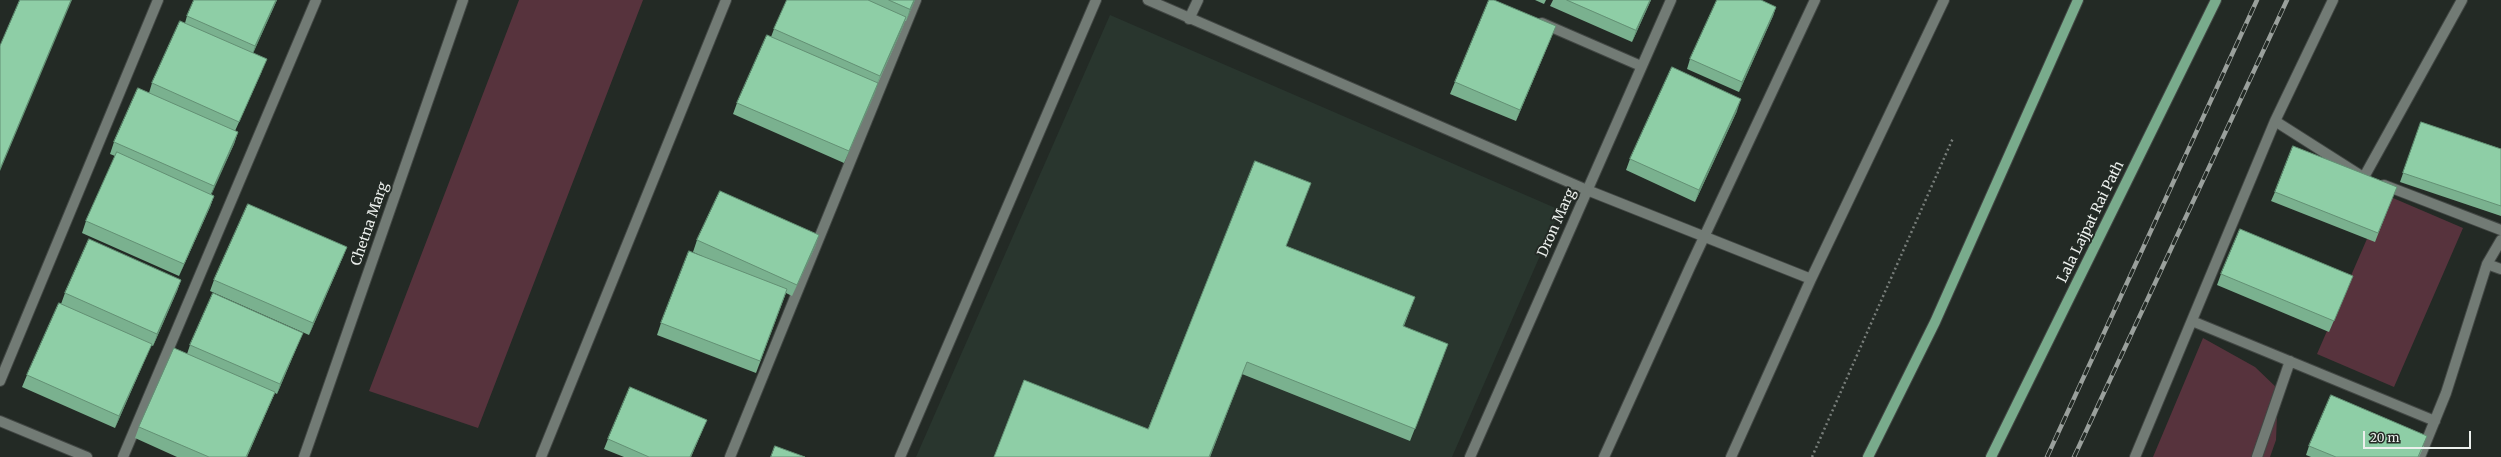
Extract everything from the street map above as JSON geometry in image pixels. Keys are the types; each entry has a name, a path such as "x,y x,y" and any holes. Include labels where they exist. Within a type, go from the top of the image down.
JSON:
{"main road":[{"path":"1868,457 1936,322 2078,0"},
{"name":"Lala Lajpat Rai Path","path":"1991,457 2216,0"}],"street":[{"path":"0,382 158,0"},
{"path":"123,457 316,0"},
{"name":"Chetna Marg","path":"304,457 463,0"},
{"path":"541,457 726,0"},
{"path":"730,457 916,0"},
{"path":"900,457 1096,0"},
{"path":"1148,0 1587,190 1704,235 1811,279"},
{"path":"1189,19 1198,0"},
{"name":"Dron Marg","path":"1470,457 1671,0"},
{"path":"1604,457 1704,235 1815,0"},
{"path":"1732,457 1811,279 1944,0"},
{"path":"2135,457 2275,121 2333,0"},
{"path":"2364,177 2462,0"},
{"path":"1532,19 1642,66"},
{"path":"2275,121 2364,177 2501,230"},
{"path":"2420,457 2446,394 2487,264 2501,240"},
{"path":"2487,264 2501,269"},
{"path":"2192,321 2435,421"},
{"path":"2257,457 2290,361"},
{"path":"0,421 87,457"}],"path":[{"path":"1812,457 1953,138"}],"shaded area":[{"path":"519,0 643,0 478,428 369,391"},
{"path":"1110,15 1560,210 1452,457 916,457"},
{"path":"2386,195 2463,228 2394,387 2317,354"},
{"path":"2203,338 2255,367 2278,389 2276,440 2270,457 2153,457"}],"building":[{"path":"20,0 71,0 0,169 0,46"},
{"path":"194,0 276,0 255,46 187,16"},
{"path":"787,0 868,0 906,17 880,76 774,29"},
{"path":"889,0 914,0 910,9"},
{"path":"1489,0 1494,0 1556,26 1520,110 1455,82"},
{"path":"1567,0 1650,0 1636,30"},
{"path":"1717,0 1761,0 1776,7 1742,82 1690,59"},
{"path":"180,21 267,59 239,122 152,83"},
{"path":"767,35 878,83 849,151 737,103"},
{"path":"1672,67 1741,99 1699,190 1630,159"},
{"path":"138,88 238,132 214,186 114,142"},
{"path":"2421,122 2501,149 2501,206 2403,173"},
{"path":"2293,146 2397,187 2378,233 2275,192"},
{"path":"117,152 214,196 184,264 86,221"},
{"path":"1255,161 1311,183 1286,246 1415,297 1403,326 1448,344 1415,429 1247,362 1209,457 994,457 1024,380 1148,429"},
{"path":"720,191 819,235 797,285 697,240"},
{"path":"248,204 347,247 313,323 214,280"},
{"path":"2240,229 2353,276 2334,321 2221,274"},
{"path":"89,239 181,280 157,334 65,293"},
{"path":"689,251 787,289 760,361 661,323"},
{"path":"213,293 303,333 280,384 190,345"},
{"path":"59,303 152,344 119,416 27,375"},
{"path":"174,348 275,392 246,457 209,457 139,427"},
{"path":"630,387 707,420 690,457 649,457 608,439"},
{"path":"2331,395 2427,436 2418,457 2336,457 2309,446"},
{"path":"775,446 805,457 771,457"}],"railway":[{"path":"2047,457 2257,0"},
{"path":"2074,457 2287,0"}]}
